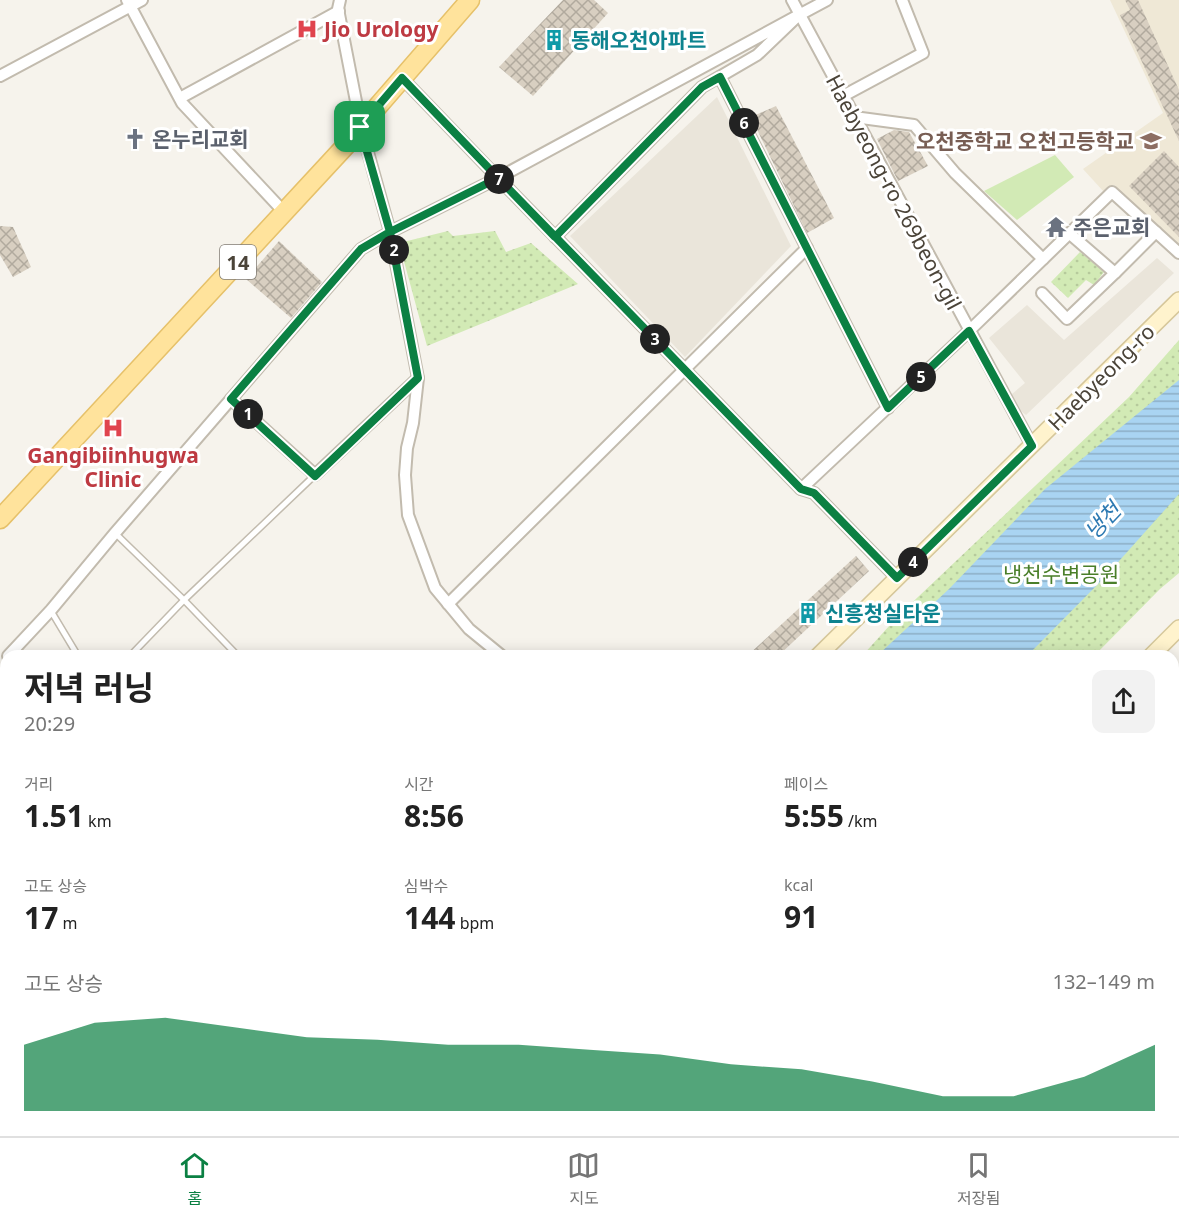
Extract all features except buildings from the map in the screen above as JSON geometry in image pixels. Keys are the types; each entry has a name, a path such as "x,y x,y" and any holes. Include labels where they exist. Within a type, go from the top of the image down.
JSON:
{"main road":[{"name":"14","path":"2,511 284,212 470,0"},
{"name":"Haebyeong-ro","path":"824,650 1179,300"},
{"path":"1159,650 1179,628"}],"street":[{"path":"0,76 129,3 142,0"},
{"name":"Haebyeong-ro 269beon-gil","path":"792,0 1032,446"},
{"path":"16,650 361,249 498,178 827,0"},
{"path":"843,96 923,53 902,0"},
{"path":"129,3 182,103 284,212"},
{"path":"180,98 339,6 360,127 390,232 418,378 405,475 408,514 435,588 469,629 495,650"},
{"path":"555,237 702,87 757,55 799,15"},
{"path":"720,77 888,408"},
{"path":"402,78 801,489 814,493 897,578"},
{"path":"854,117 914,125 955,173 1043,259"},
{"path":"801,489 1112,192 1179,253"},
{"path":"1042,293 1068,320 1156,232"},
{"path":"1070,234 1115,273"},
{"path":"448,604 807,248"},
{"path":"231,399 315,476 418,378"}],"lane":[{"path":"136,650 184,600 315,476"},
{"path":"115,533 232,650"},
{"path":"51,610 74,650"}],"shaded area":[{"name":"오천중학교 오천고등학교","path":"1110,0 1179,0 1179,247 1114,185 1104,192 1083,169 1163,113"},
{"path":"717,97 791,246 685,357 570,236"},
{"path":"1157,258 1174,273 1026,415 1006,399 1025,383 989,338 1027,305 1064,340"}],"green space":[{"path":"1055,155 1074,177 1017,220 984,191"},
{"path":"448,231 453,236 495,231 506,252 531,243 578,284 427,346 399,243"},
{"path":"1080,252 1104,272 1094,285 1086,280 1068,298 1051,282"},
{"name":"냉천수변공원","path":"1179,340 1179,573 1100,650 867,650 899,615 1129,397"}],"water":[{"name":"냉천수변공원","path":"1179,380 1179,494 1103,579 1033,650 883,650 949,589 1045,489"}],"place":[{"name":"Jio Urology","path":"307,29"},
{"name":"동해오천아파트","path":"554,40"},
{"name":"온누리교회","path":"135,139"},
{"name":"오천중학교 오천고등학교","path":"1151,141"},
{"name":"주은교회","path":"1056,227"},
{"name":"Gangibiinhugwa Clinic","path":"113,428"},
{"name":"신흥청실타운","path":"808,613"}],"route":[{"path":"360,127 390,232 361,249 231,399 315,476 418,378 390,232 498,178 555,237 801,489 814,493 897,578 1032,446 969,331 888,408 720,77 702,87 555,237 402,78 360,127"}],"water label":[{"name":"냉천","path":"1102,520"}]}
